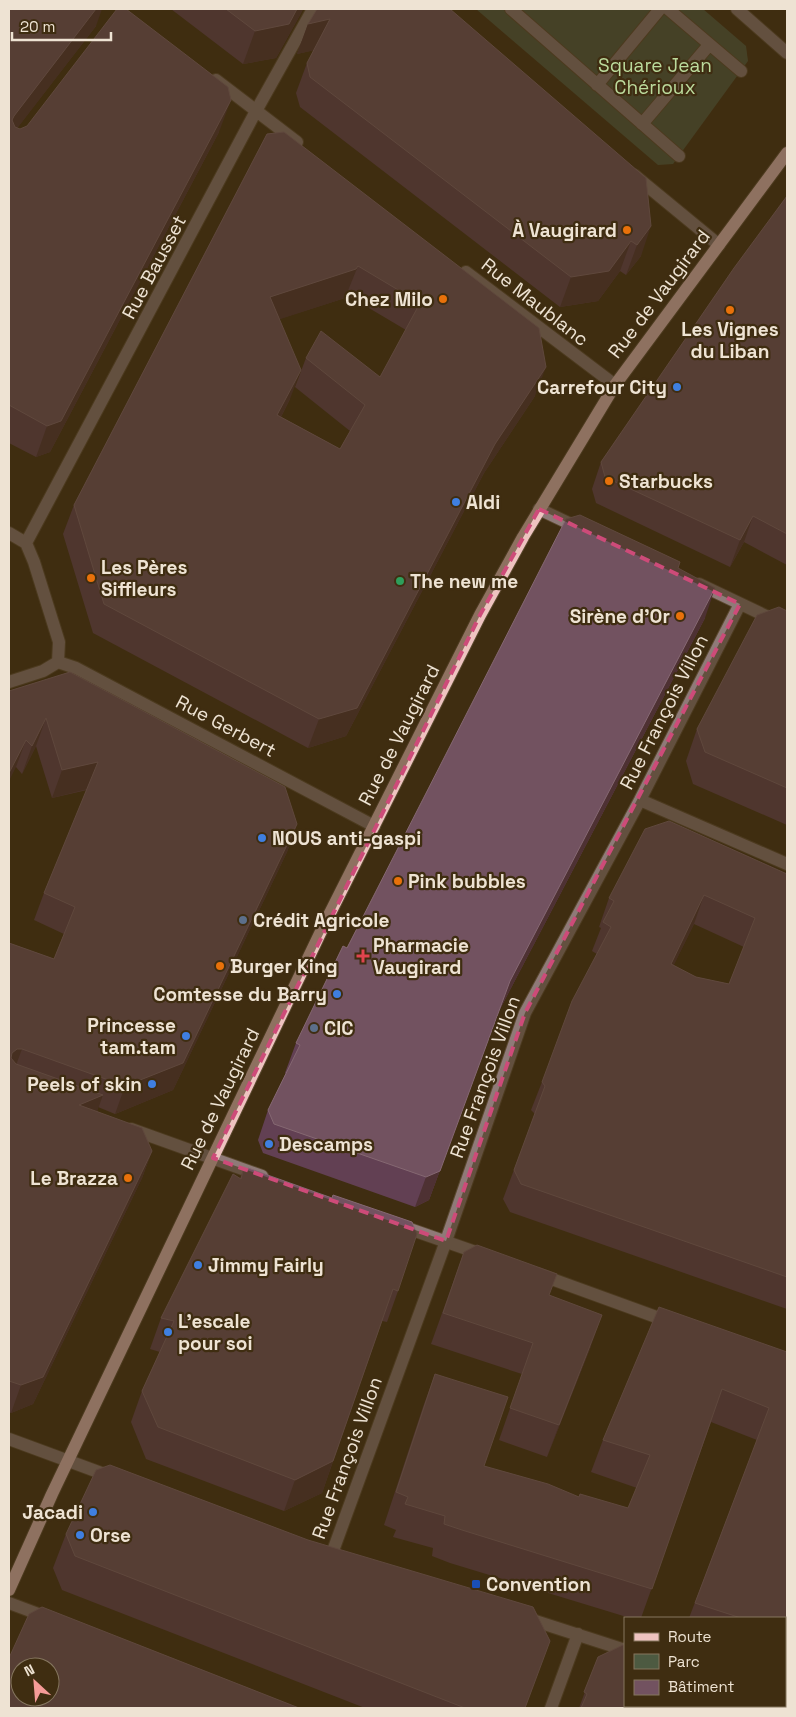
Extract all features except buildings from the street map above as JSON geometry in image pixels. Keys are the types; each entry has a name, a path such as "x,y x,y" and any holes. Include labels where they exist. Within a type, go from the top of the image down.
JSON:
{"main road":[{"name":"Rue de Vaugirard","path":"9,1590 324,925 480,616 539,509 615,385 787,154"}],"street":[{"name":"Rue Bausset","path":"26,543 256,111 313,9"},
{"path":"511,9 678,156"},
{"path":"597,85 660,9"},
{"path":"668,9 741,71"},
{"path":"737,9 787,53"},
{"path":"642,124 710,45"},
{"path":"208,73 311,153"},
{"path":"622,165 719,245"},
{"name":"Rue Maublanc","path":"453,262 615,385"},
{"path":"539,509 588,532"},
{"path":"9,533 26,543 59,642 58,662 43,671 9,682"},
{"path":"686,579 787,626"},
{"name":"Rue François Villon","path":"315,1554 335,1560 525,1013 640,800 740,604"},
{"name":"Rue Gerbert","path":"58,662 76,668 374,826"},
{"path":"640,800 787,864"},
{"path":"121,1126 274,1181"},
{"path":"392,1222 492,1258"},
{"path":"529,1271 686,1328"},
{"path":"9,1438 122,1481"},
{"path":"9,1603 66,1624"},
{"path":"516,1615 624,1650"},
{"path":"551,1708 578,1634"}],"highlighted area":[{"path":"539,509 740,604 525,1013 446,1241 213,1158 480,615"}],"green space":[{"name":"Square Jean Chérioux","path":"476,9 703,9 746,46 748,61 673,164 658,165"}],"place":[{"name":"À Vaugirard","path":"627,230"},
{"name":"Chez Milo","path":"443,299"},
{"name":"Les Vignes du Liban","path":"730,310"},
{"name":"Carrefour City","path":"677,387"},
{"name":"Starbucks","path":"609,481"},
{"name":"Aldi","path":"456,502"},
{"name":"Les Pères Siffleurs","path":"91,578"},
{"name":"The new me","path":"400,581"},
{"name":"Sirène d'Or","path":"680,616"},
{"name":"NOUS anti-gaspi","path":"262,838"},
{"name":"Pink bubbles","path":"398,881"},
{"name":"Crédit Agricole","path":"243,920"},
{"name":"Pharmacie Vaugirard","path":"363,956"},
{"name":"Burger King","path":"220,966"},
{"name":"Comtesse du Barry","path":"337,994"},
{"name":"CIC","path":"314,1028"},
{"name":"Princesse tam.tam","path":"186,1036"},
{"name":"Peels of skin","path":"152,1084"},
{"name":"Descamps","path":"269,1144"},
{"name":"Le Brazza","path":"128,1178"},
{"name":"Jimmy Fairly","path":"198,1265"},
{"name":"L'escale pour soi","path":"168,1332"},
{"name":"Jacadi","path":"93,1512"},
{"name":"Orse","path":"80,1535"},
{"name":"Convention","path":"476,1584"}]}
